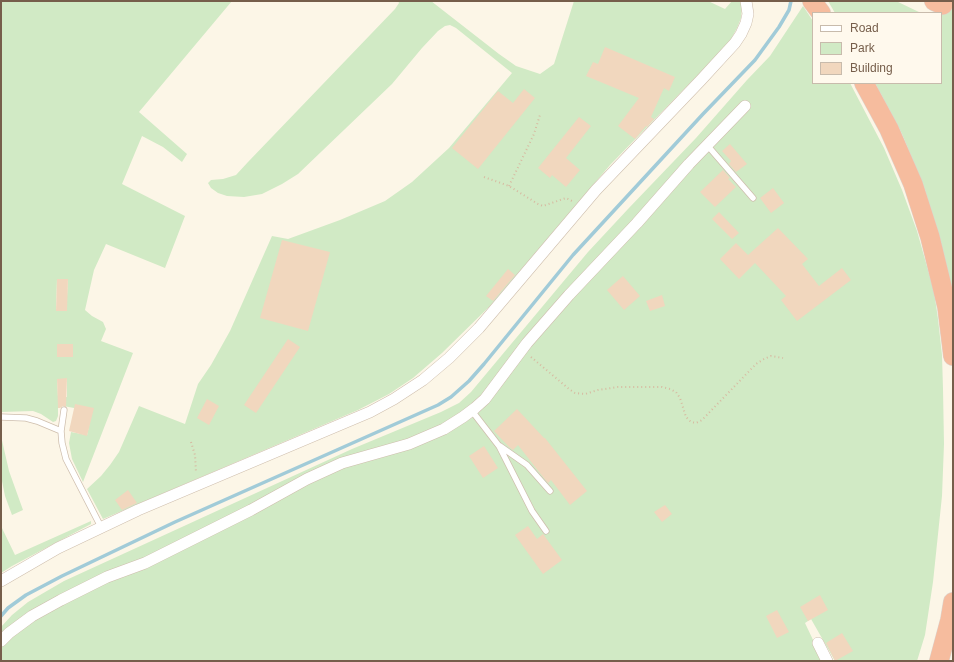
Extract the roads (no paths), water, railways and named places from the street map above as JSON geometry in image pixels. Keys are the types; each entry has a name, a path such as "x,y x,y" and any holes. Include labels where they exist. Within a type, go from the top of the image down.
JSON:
{"highway":[{"path":"812,1 820,12"},
{"path":"865,84 889,130 913,184 930,237 945,300 953,356"},
{"path":"939,661 950,620 953,602"}],"street":[{"path":"1,581 58,548 138,510 370,412 394,399 423,380 449,358 479,328 596,190 735,43 746,23 748,14 746,1"},
{"path":"1,642 9,633 32,616 107,577 145,563 251,510 307,479 342,463 409,444 444,429 472,410 485,399 527,343 569,295 638,223 689,164 745,106"},
{"path":"818,642 827,661"}],"lane":[{"path":"707,145 754,198"},
{"path":"64,410 61,431 66,459 101,527"},
{"path":"472,410 499,446 532,511 546,531"},
{"path":"1,417 37,420 61,431"},
{"path":"499,446 527,465 550,492"}],"waterway":[{"path":"1,616 8,608 26,595 62,576 175,522 438,405 451,397 469,381 484,364 573,255 755,60 779,27 789,10 791,1"}]}
